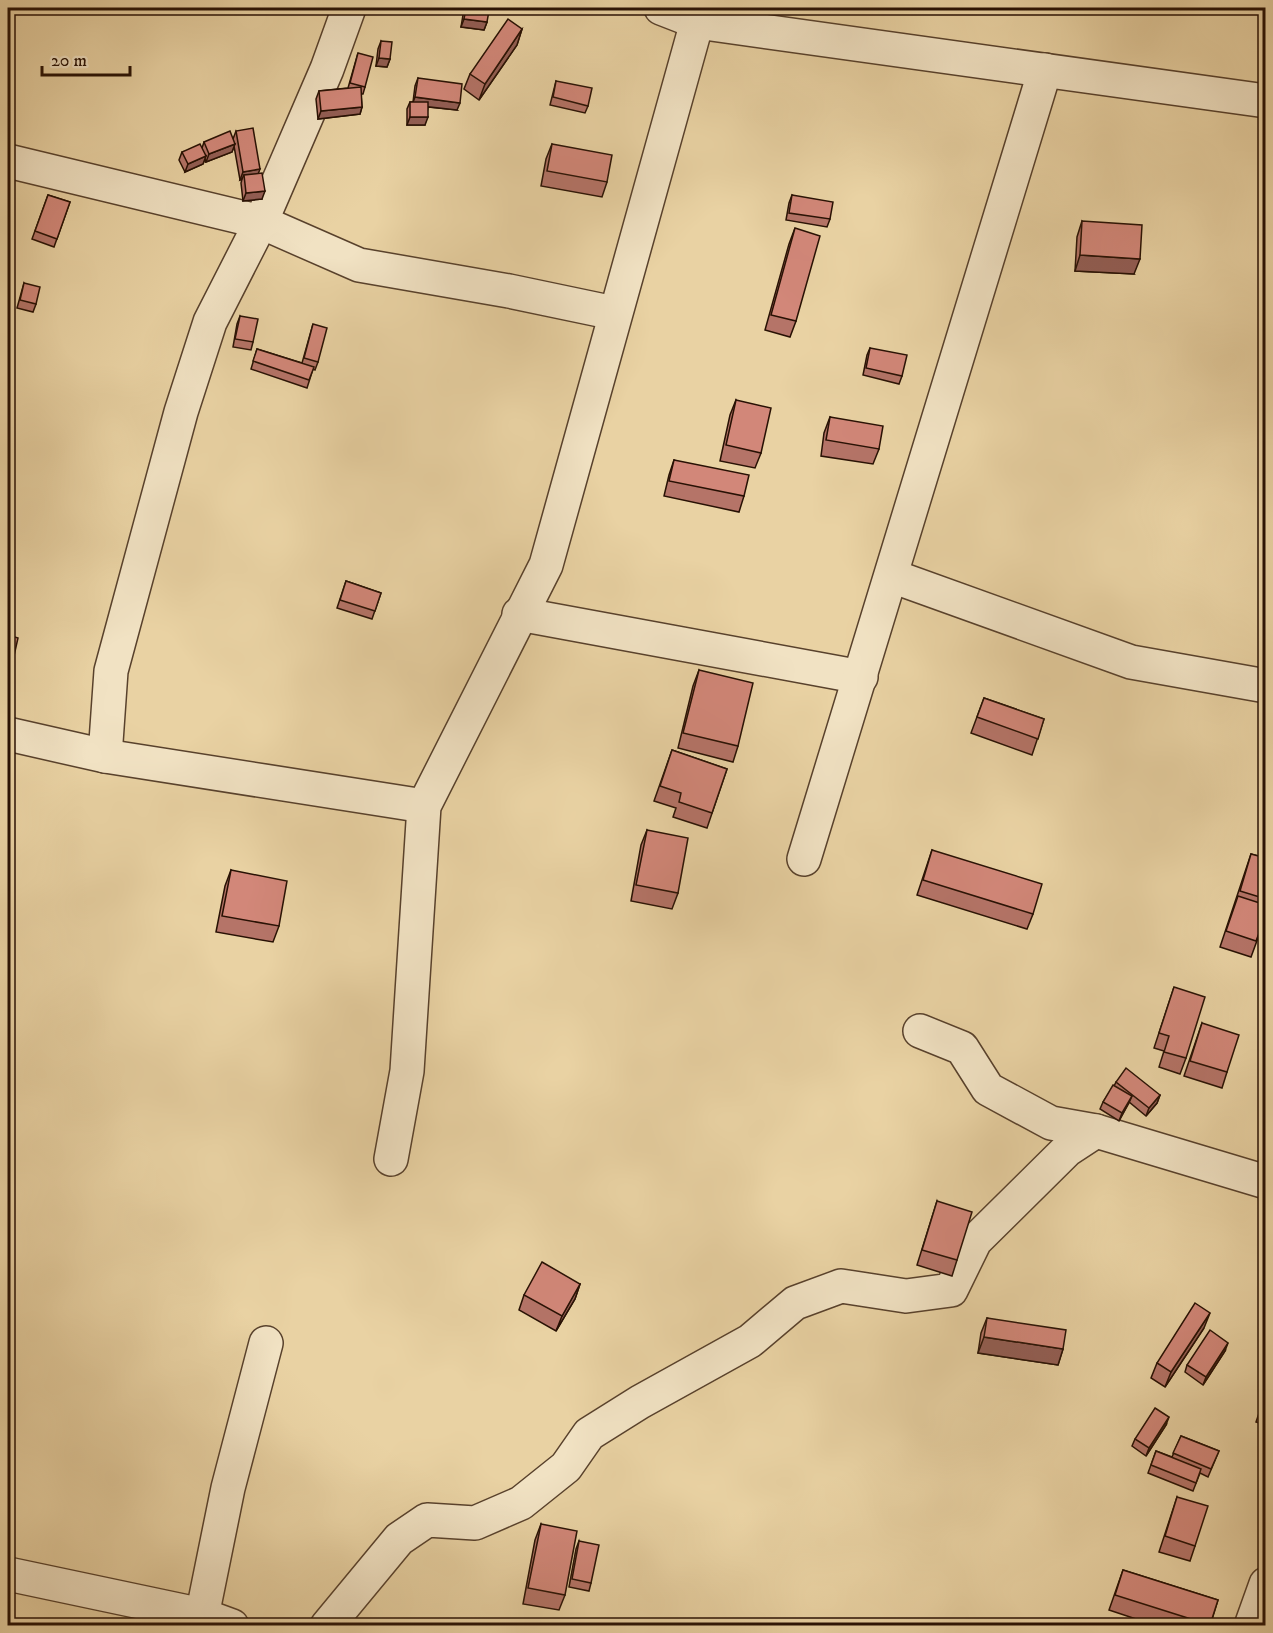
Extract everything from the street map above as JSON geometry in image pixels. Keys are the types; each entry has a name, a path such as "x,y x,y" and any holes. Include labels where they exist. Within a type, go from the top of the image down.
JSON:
{"street":[{"path":"105,756 111,670 181,412 210,322 261,222 327,69 349,8"},
{"path":"660,8 1045,70 1266,101"},
{"path":"391,1160 407,1071 424,806 519,614 546,565 697,15"},
{"path":"804,860 1045,70"},
{"path":"8,161 261,222 359,265 509,291 614,313"},
{"path":"892,576 1131,662 1266,686"},
{"path":"519,614 861,677"},
{"path":"8,734 105,756 424,806"},
{"path":"920,1031 962,1048 988,1089 1051,1123 1096,1131 1266,1182"},
{"path":"327,1626 399,1539 427,1520 475,1523 521,1503 566,1467 589,1434 640,1402 750,1341 795,1303 841,1286 906,1296 951,1290 975,1241 1067,1150 1096,1131"},
{"path":"8,1574 212,1622 228,1488 266,1343"},
{"path":"1251,1626 1266,1584"}],"building":[{"path":"466,8 489,11 487,22 464,19"},
{"path":"508,19 522,29 485,84 470,74"},
{"path":"381,41 392,42 390,59 379,58"},
{"path":"358,53 373,57 365,87 350,83"},
{"path":"418,78 462,84 460,103 415,97"},
{"path":"556,81 592,88 588,106 553,97"},
{"path":"361,87 362,107 321,111 319,91"},
{"path":"410,102 428,102 428,117 410,117"},
{"path":"253,128 260,169 243,172 236,131"},
{"path":"230,131 235,144 209,154 204,142"},
{"path":"200,144 206,156 188,164 182,152"},
{"path":"552,144 612,155 607,182 547,171"},
{"path":"262,173 265,191 246,193 244,175"},
{"path":"48,195 70,202 57,239 35,231"},
{"path":"792,195 833,202 830,219 789,213"},
{"path":"1082,221 1142,225 1140,259 1080,255"},
{"path":"795,228 820,236 796,321 771,315"},
{"path":"24,283 40,287 36,304 20,300"},
{"path":"240,316 258,319 253,342 235,339"},
{"path":"313,324 327,328 318,362 304,358"},
{"path":"870,348 907,355 902,376 866,368"},
{"path":"257,349 314,367 309,380 253,361"},
{"path":"736,400 771,408 761,453 726,445"},
{"path":"830,417 883,426 879,449 826,440"},
{"path":"674,460 749,475 744,496 669,481"},
{"path":"346,581 381,593 375,611 340,600"},
{"path":"8,635 18,638 9,678 8,677"},
{"path":"699,670 753,683 738,746 683,733"},
{"path":"984,698 1044,719 1038,739 977,717"},
{"path":"672,750 727,769 712,813 679,802 681,793 660,786"},
{"path":"647,830 688,838 678,893 636,885"},
{"path":"932,850 1042,884 1033,914 923,880"},
{"path":"1251,854 1266,858 1266,899 1240,891"},
{"path":"231,870 287,881 279,926 222,916"},
{"path":"1238,896 1266,905 1266,915 1256,941 1226,931"},
{"path":"1174,987 1205,997 1186,1058 1164,1052 1169,1036 1159,1033"},
{"path":"1202,1023 1239,1035 1227,1072 1190,1061"},
{"path":"1126,1068 1160,1095 1149,1108 1116,1082"},
{"path":"1113,1085 1132,1096 1122,1113 1103,1102"},
{"path":"937,1201 972,1212 957,1260 922,1250"},
{"path":"542,1262 580,1284 562,1316 524,1295"},
{"path":"1195,1303 1210,1313 1171,1372 1157,1363"},
{"path":"987,1318 1066,1330 1063,1349 984,1337"},
{"path":"1210,1330 1228,1343 1206,1377 1187,1365"},
{"path":"1266,1393 1266,1407 1261,1406"},
{"path":"1155,1408 1169,1417 1149,1448 1135,1439"},
{"path":"1181,1436 1219,1451 1211,1469 1173,1453"},
{"path":"1156,1451 1201,1469 1196,1483 1151,1465"},
{"path":"1177,1497 1208,1506 1195,1546 1165,1536"},
{"path":"541,1524 577,1531 565,1595 528,1588"},
{"path":"579,1541 599,1545 591,1583 572,1579"},
{"path":"1123,1570 1218,1600 1210,1625 1115,1595"}]}
